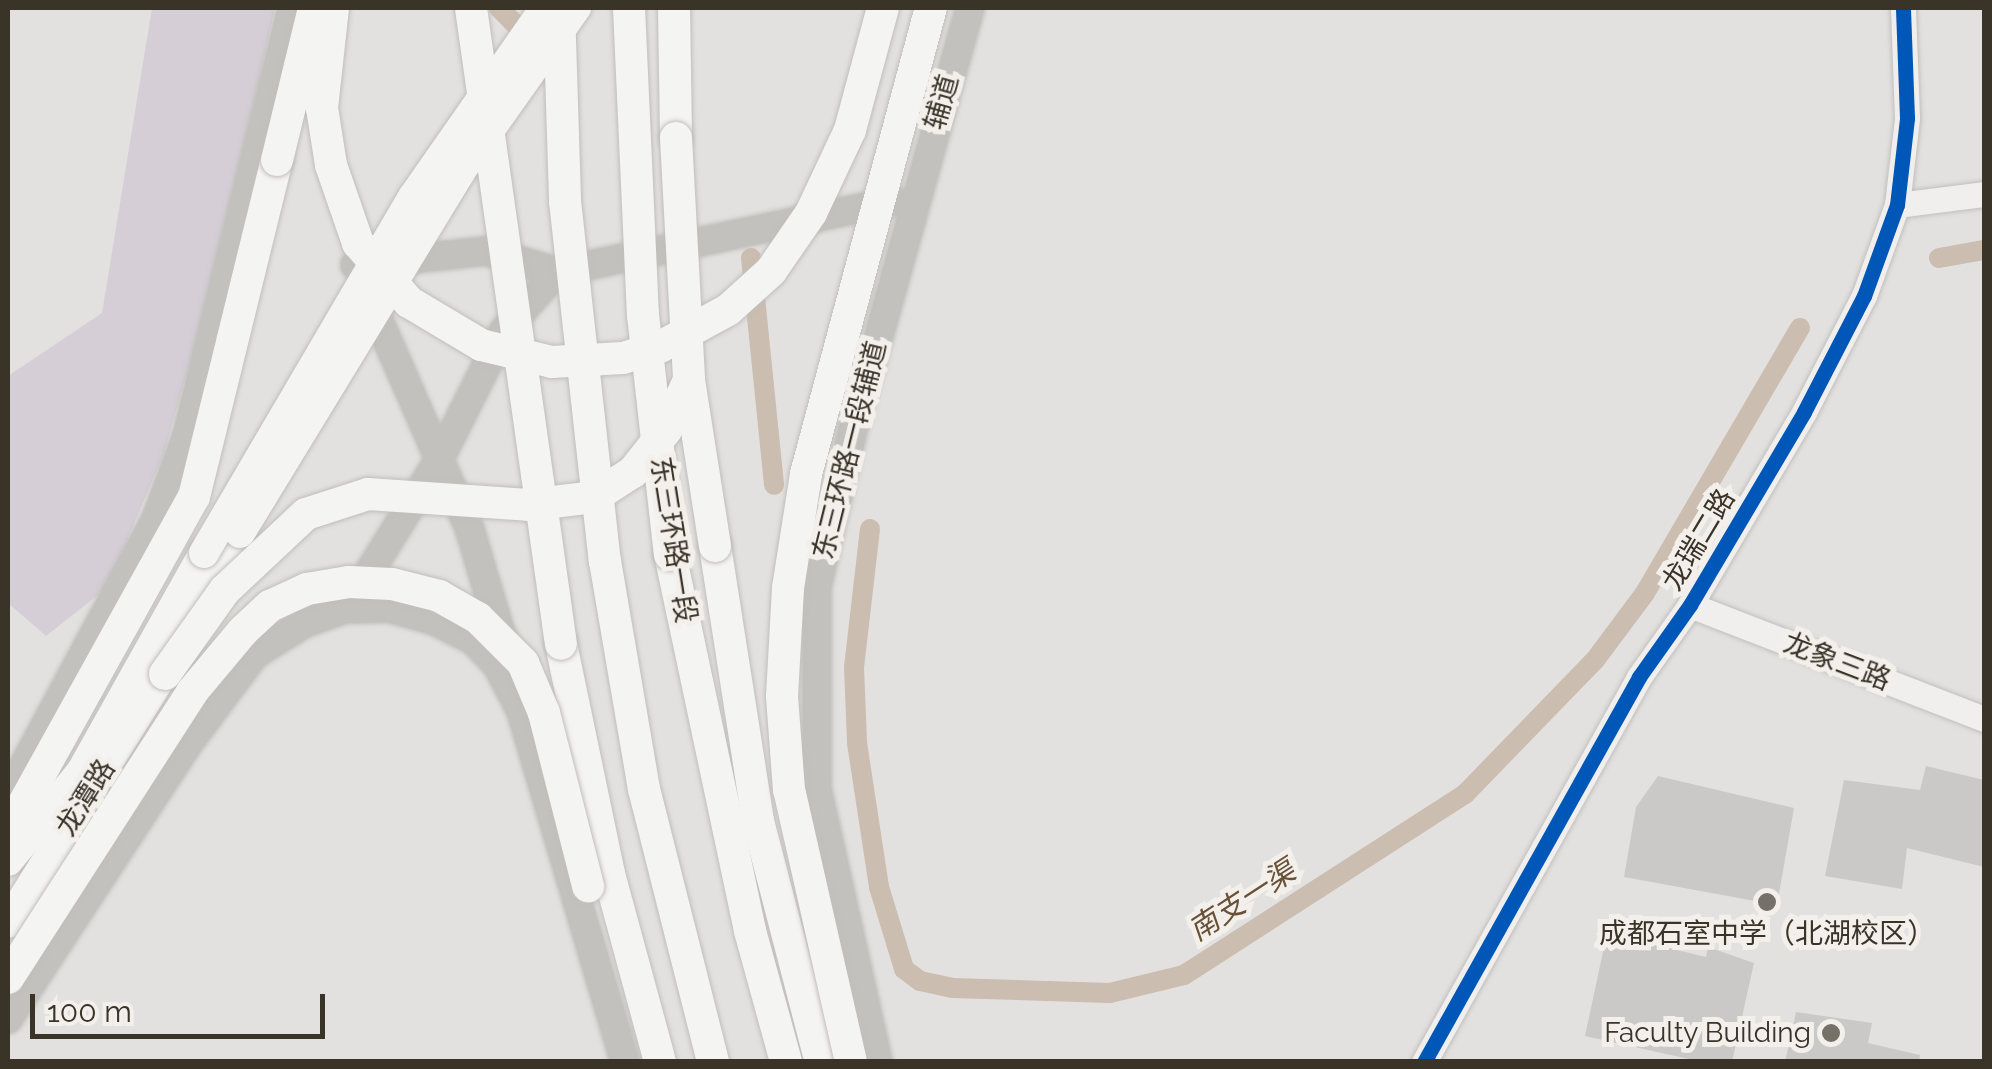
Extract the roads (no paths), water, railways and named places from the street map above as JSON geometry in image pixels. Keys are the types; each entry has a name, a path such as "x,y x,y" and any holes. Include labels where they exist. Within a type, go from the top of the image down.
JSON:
{"highway":[{"path":"8,832 67,764 194,496 314,8"},
{"path":"332,8 322,108 331,165 358,243 408,302 481,345 552,362 623,358 660,347 728,310 771,271 811,213 850,130 883,8"},
{"path":"470,8 561,644 609,874 660,1062"},
{"path":"559,8 565,201 605,561 644,788 713,1062"},
{"name":"东三环路一段","path":"629,8 643,315 670,554 750,932 786,1062"},
{"path":"674,8 689,380 758,820 821,1062"},
{"path":"850,1062 790,790 782,696 788,588 806,474 931,8"},
{"path":"166,674 225,590 306,514 368,494 528,505 594,497 633,472 666,430 689,380"},
{"path":"8,978 192,692 244,631 270,606 307,589 392,584 439,596 478,618 523,662 544,713 588,886 660,1062"}],"main road":[{"path":"8,862 413,196 544,8"},
{"name":"龙潭路","path":"8,923 166,674 240,534 454,182 576,8"},
{"name":"辅道","path":"915,196 970,8"},
{"path":"289,20 355,265 490,584 521,711 625,1062"},
{"path":"8,794 156,519 186,435 289,20"},
{"path":"355,265 487,251 557,272 915,196"},
{"name":"东三环路一段辅道","path":"878,1062 817,788 817,586 915,196"},
{"path":"346,608 439,460 504,331 557,272"},
{"path":"8,1020 187,745 255,654 305,623 346,608 388,608 472,640 497,665 521,711"}],"street":[{"name":"龙瑞二路","path":"1424,1062 1639,678 1690,605 1804,412 1864,296 1897,205 1907,118 1903,8"},
{"path":"1897,205 1984,194"},
{"name":"龙象三路","path":"1690,605 1984,719"}],"waterway":[{"name":"南支一渠","path":"499,8 530,39"},
{"name":"南支一渠","path":"1939,258 1984,250"},
{"name":"南支一渠","path":"751,258 774,485"},
{"name":"南支一渠","path":"870,529 854,667 857,743 879,887 904,969 920,981 952,988 1110,993 1184,975 1465,794 1595,660 1645,593 1800,328"}],"place":[{"name":"成都石室中学（北湖校区）","path":"1767,902"},
{"name":"Faculty Building","path":"1831,1033"}]}
